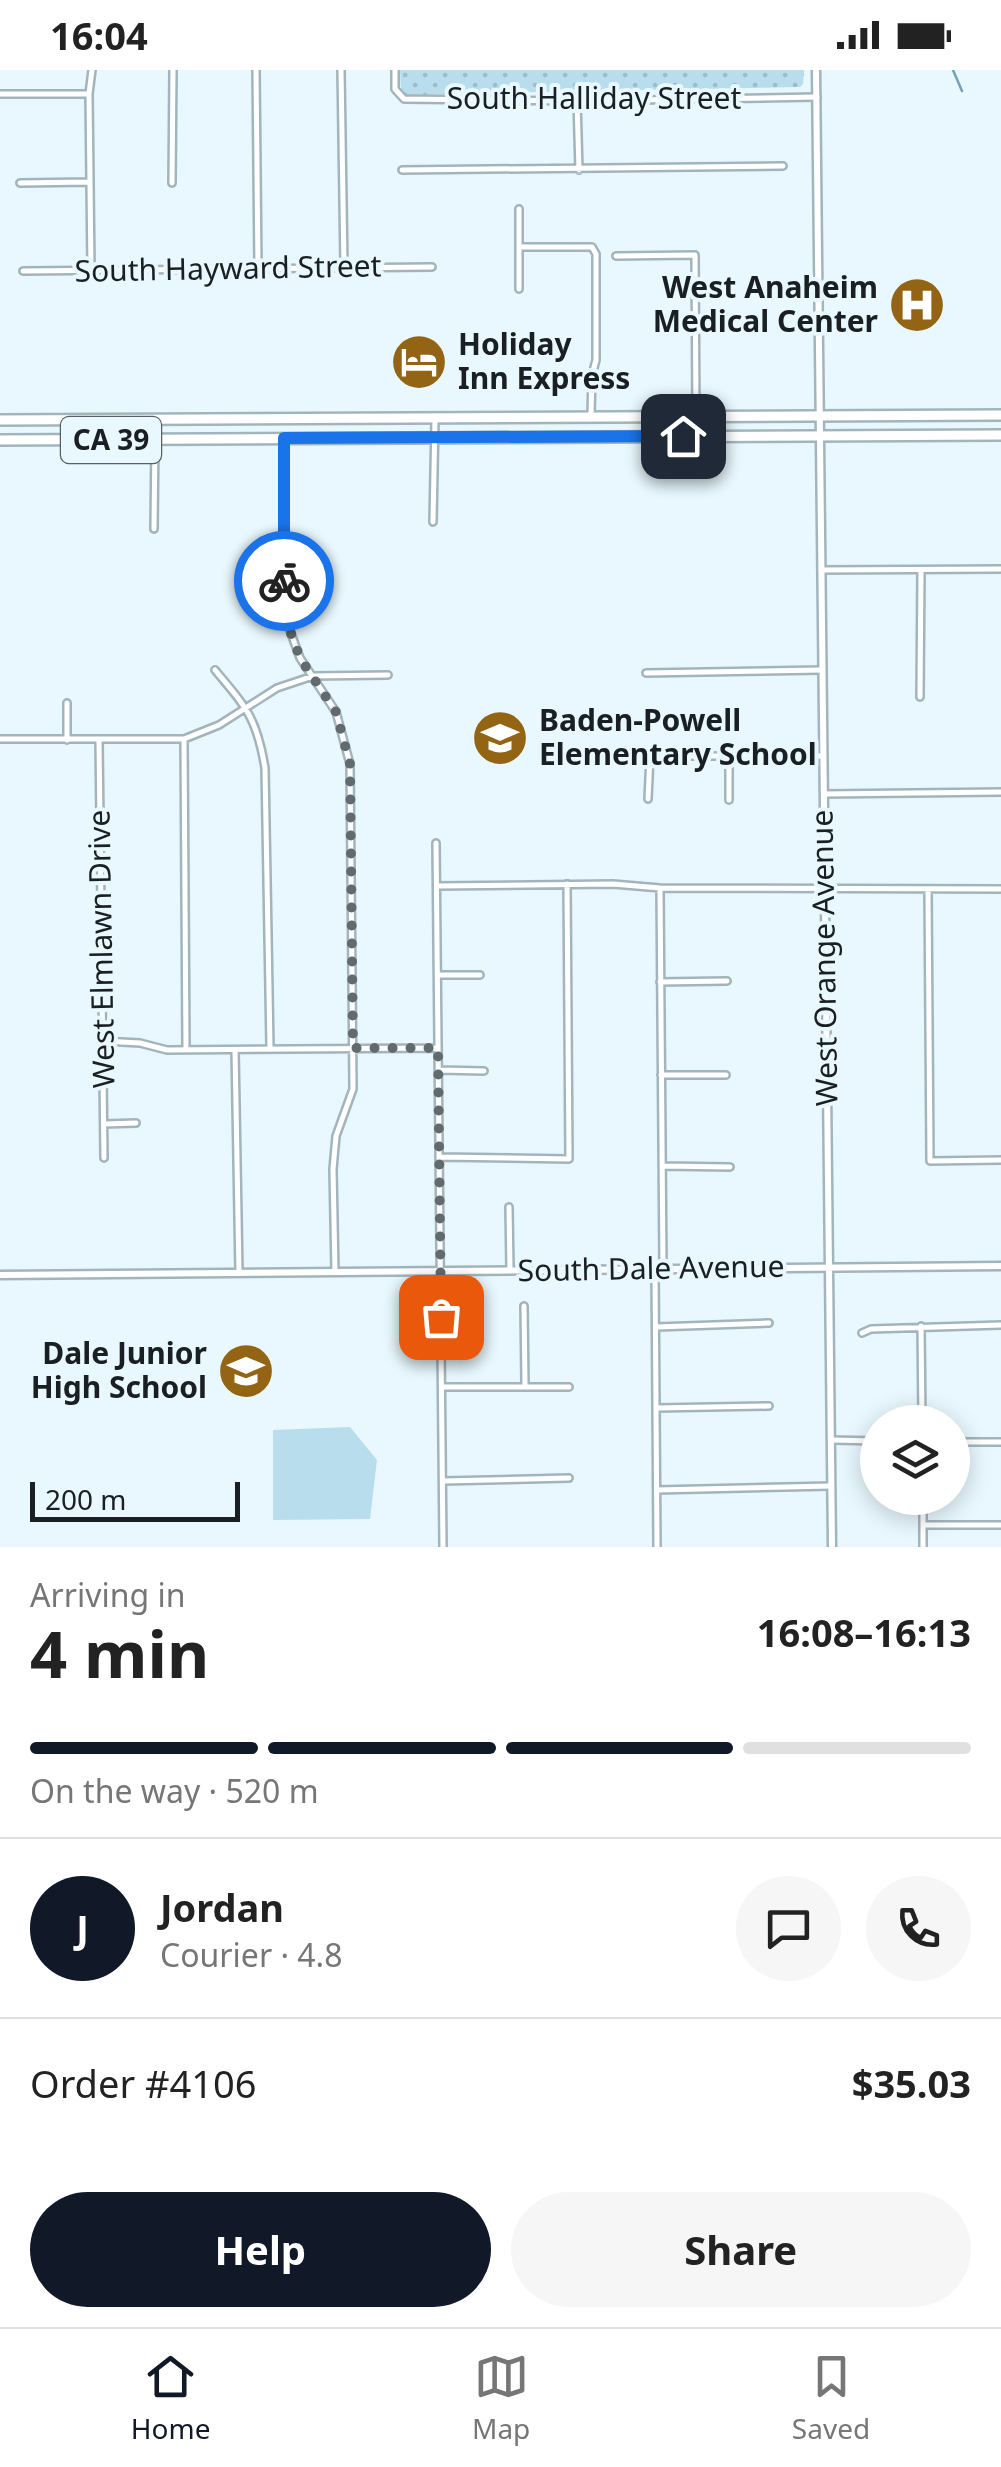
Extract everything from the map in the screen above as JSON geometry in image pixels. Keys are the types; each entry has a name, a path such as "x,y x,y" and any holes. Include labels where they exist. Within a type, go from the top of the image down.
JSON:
{"main road":[{"name":"CA 39","path":"0,420 1001,415"},
{"name":"CA 39","path":"0,440 1001,435"}],"street":[{"path":"91,270 88,94 92,70"},
{"path":"172,183 173,70"},
{"path":"256,70 258,268"},
{"path":"342,70 344,267"},
{"name":"South Halliday Street","path":"394,70 395,90 404,98 817,98"},
{"name":"West Orange Avenue","path":"816,70 832,1547"},
{"path":"0,94 88,94"},
{"path":"578,101 578,170"},
{"path":"402,170 782,166"},
{"path":"20,183 88,182"},
{"path":"519,209 519,289"},
{"path":"519,246 592,247 596,254 596,360 591,418"},
{"path":"616,256 696,255 696,417"},
{"name":"South Hayward Street","path":"23,271 432,267"},
{"path":"433,522 434,420"},
{"path":"284,438 285,617 300,658 336,712 350,764 353,1088 336,1136 332,1169 336,1272"},
{"path":"154,529 155,440"},
{"path":"920,697 921,569"},
{"path":"821,570 1001,569"},
{"path":"215,670 247,708 260,732 266,768 270,1047"},
{"path":"646,673 822,670"},
{"path":"0,740 184,739 218,725 276,688 312,676 388,675"},
{"path":"67,703 67,740"},
{"path":"184,739 186,1050"},
{"name":"West Elmlawn Drive","path":"99,740 104,1158"},
{"path":"648,799 650,756 823,756"},
{"path":"729,756 729,800"},
{"path":"824,794 1001,792"},
{"path":"436,843 443,1547"},
{"path":"440,1158 569,1159 567,884"},
{"path":"437,886 1001,889"},
{"path":"657,1547 656,1327 662,1166 660,888"},
{"path":"928,890 930,1161 1001,1160"},
{"path":"438,975 480,976"},
{"path":"660,982 728,981"},
{"path":"103,1041 186,1050 438,1048"},
{"path":"235,1050 239,1272"},
{"path":"439,1070 484,1071"},
{"path":"661,1074 726,1074"},
{"path":"104,1124 136,1124"},
{"path":"662,1166 730,1167"},
{"path":"509,1207 510,1270"},
{"name":"South Dale Avenue","path":"0,1274 1001,1266"},
{"path":"524,1306 525,1385"},
{"path":"656,1327 769,1323"},
{"path":"921,1326 922,1405"},
{"path":"862,1333 871,1328 1001,1326"},
{"path":"442,1387 569,1386"},
{"path":"656,1408 769,1406"},
{"path":"831,1440 860,1441"},
{"path":"970,1442 1001,1442"},
{"path":"442,1481 569,1478"},
{"path":"657,1490 831,1486"},
{"path":"923,1515 923,1547"},
{"path":"923,1525 1001,1525"}],"shaded area":[{"path":"400,70 804,70 800,87 401,95"},
{"path":"350,1427 377,1460 370,1519 273,1520 273,1430"}],"waterway":[{"path":"953,70 962,91"}],"way so far":[{"path":"284,581 285,617 300,658 336,712 350,764 353,1048 438,1048 441,1317"}],"place":[{"name":"West Anaheim Medical Center","path":"917,305"},
{"name":"Holiday Inn Express","path":"419,362"},
{"name":"Baden-Powell Elementary School","path":"500,738"},
{"name":"Dale Junior High School","path":"246,1371"}],"route":[{"path":"284,581 284,438 683,436"}]}
